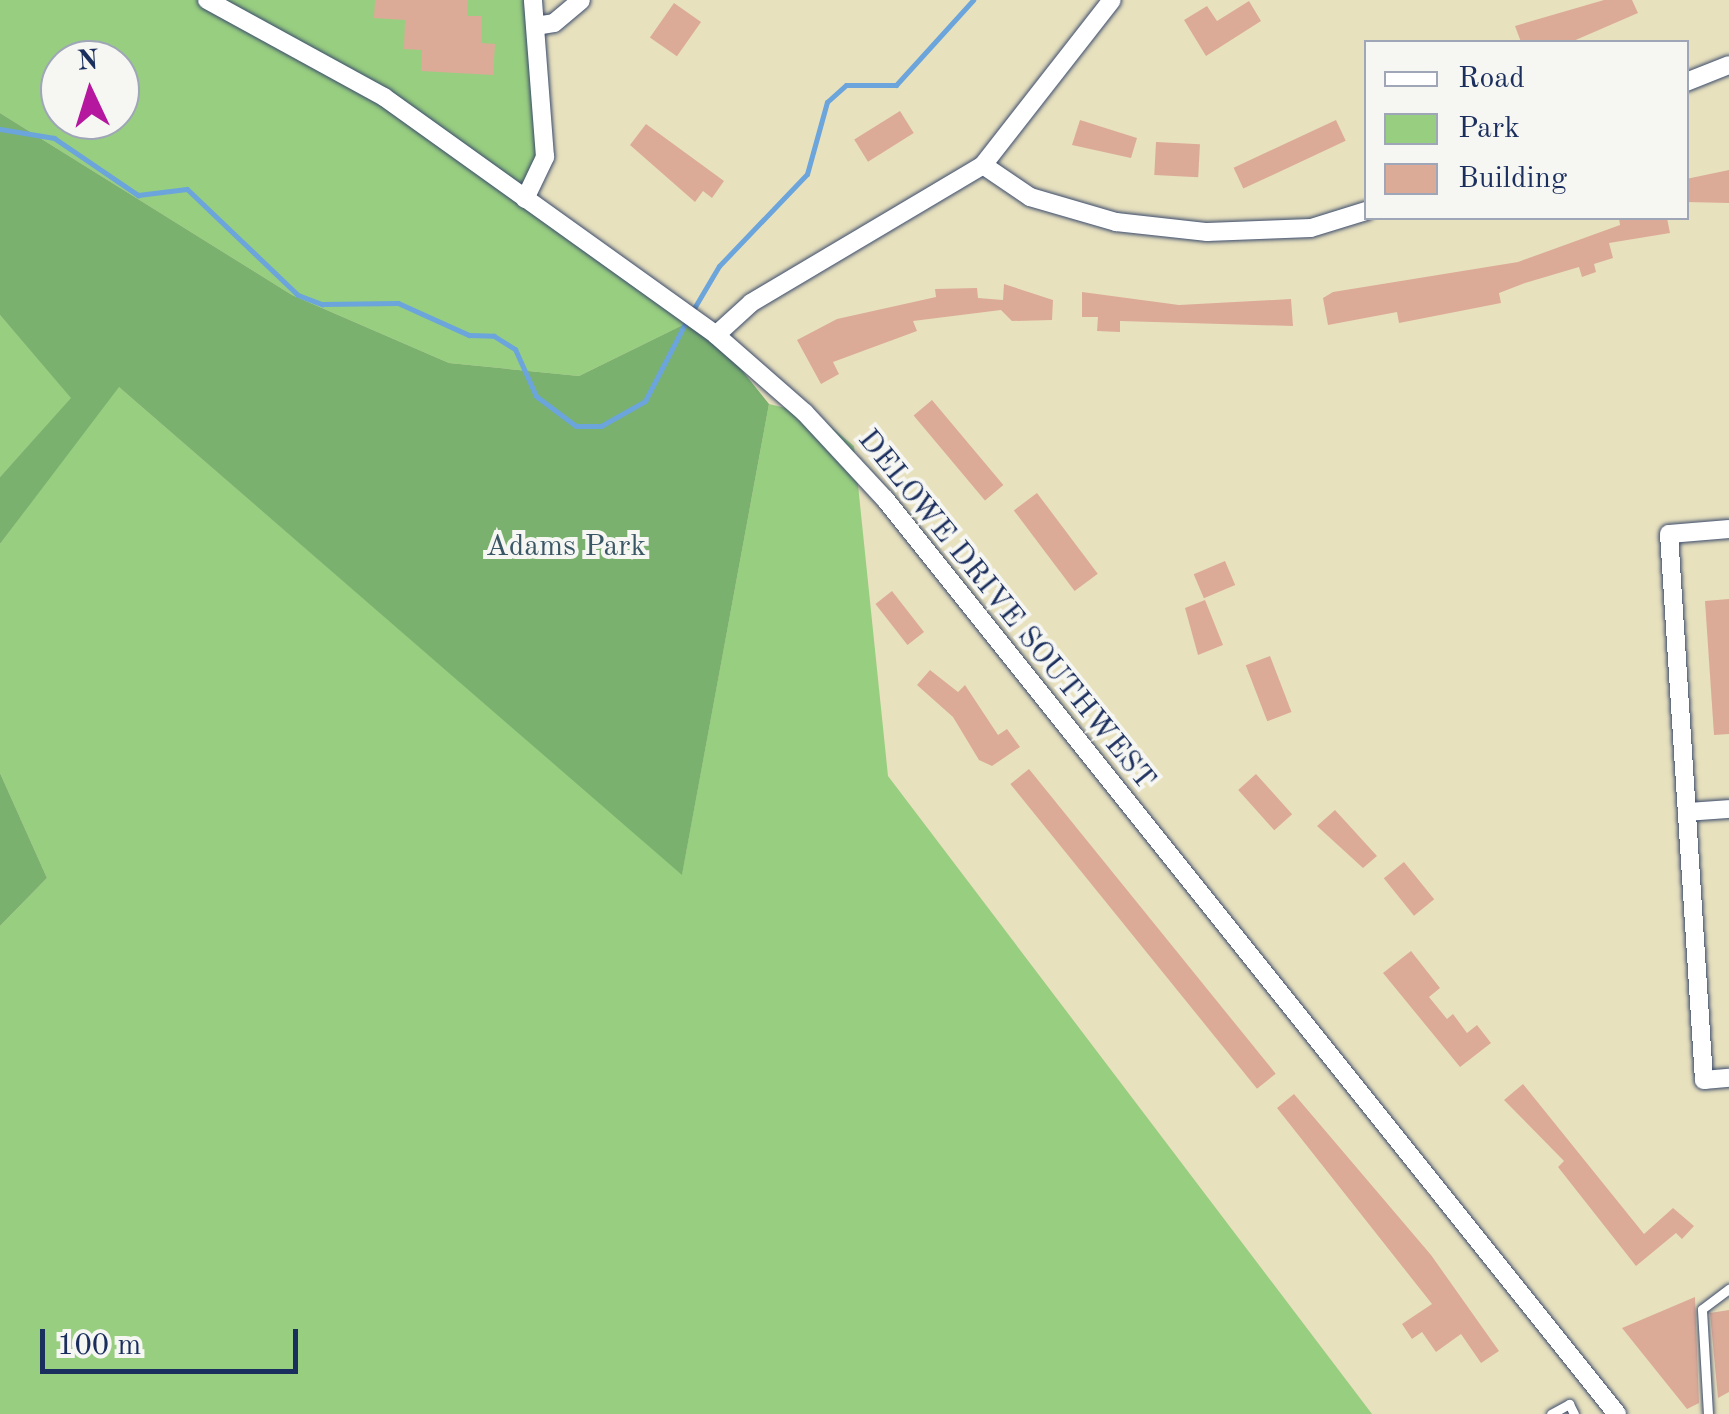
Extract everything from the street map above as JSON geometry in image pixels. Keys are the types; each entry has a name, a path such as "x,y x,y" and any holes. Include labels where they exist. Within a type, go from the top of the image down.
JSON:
{"street":[{"name":"DELOWE DRIVE SOUTHWEST","path":"207,0 228,4 384,97 716,336 885,499 1617,1414"},
{"path":"525,199 545,157 533,0"},
{"path":"535,26 554,23 580,0"},
{"path":"716,336 751,303 983,165 1112,0"},
{"path":"1689,81 1729,65"},
{"path":"983,165 1030,197 1116,222 1259,230 1364,211"},
{"path":"1729,529 1669,534 1704,1080 1729,1078"},
{"path":"1687,812 1729,809"}],"lane":[{"path":"1708,1414 1702,1309 1729,1289"},
{"path":"1552,1414 1569,1404 1574,1414"}],"green space":[{"path":"0,0 535,0 543,145 531,199 699,317 579,376 449,363 292,295 43,140 140,140 140,40 40,40 40,138 0,113"},
{"name":"Adams Park","path":"0,113 292,295 449,363 579,376 699,317 769,404 682,875 119,387 0,544 0,477 71,398 0,315"},
{"path":"0,315 72,398 0,477"},
{"path":"118,386 682,874 769,404 818,416 854,446 888,776 1372,1414 0,1414 0,926 47,878 0,773 0,544"},
{"path":"0,773 47,878 0,926"}],"building":[{"path":"375,0 468,0 467,16 482,16 481,43 495,44 493,75 421,71 422,50 404,49 405,20 374,18"},
{"path":"1604,0 1632,0 1638,13 1576,40 1520,40 1515,26"},
{"path":"1249,1 1261,21 1206,56 1184,20 1207,6 1217,21"},
{"path":"674,3 701,22 677,56 650,37"},
{"path":"900,111 914,133 868,162 854,140"},
{"path":"1080,120 1137,138 1131,158 1072,145"},
{"path":"1336,120 1346,141 1243,189 1234,168"},
{"path":"646,124 724,181 712,198 703,191 695,202 630,145"},
{"path":"1156,142 1200,144 1198,177 1154,175"},
{"path":"1729,170 1729,203 1689,202 1689,178"},
{"path":"1619,220 1667,220 1670,233 1609,243 1613,258 1594,264 1596,272 1582,277 1579,267 1525,283 1499,293 1501,303 1399,323 1397,312 1328,325 1323,298 1333,292 1518,262 1620,225"},
{"path":"1004,284 1053,300 1052,320 1012,321 1001,310 913,321 917,331 833,362 839,374 821,384 797,340 837,319 936,297 935,289 977,288 978,298 1003,300"},
{"path":"1082,292 1179,305 1291,299 1293,326 1120,321 1120,332 1097,331 1098,317 1082,317"},
{"path":"932,400 1003,485 985,500 914,415"},
{"path":"1037,493 1098,574 1075,591 1014,510"},
{"path":"1225,561 1235,585 1204,598 1194,574"},
{"path":"892,591 924,632 907,645 875,604"},
{"path":"1729,599 1729,734 1714,735 1705,601"},
{"path":"1205,600 1223,645 1198,655 1185,608"},
{"path":"1270,656 1292,712 1267,721 1246,665"},
{"path":"930,670 958,692 965,685 998,735 1007,729 1020,747 992,766 979,760 953,717 917,685"},
{"path":"1029,769 1276,1074 1257,1089 1010,784"},
{"path":"1256,774 1292,814 1274,830 1238,790"},
{"path":"1335,810 1377,856 1363,868 1317,826"},
{"path":"1404,862 1434,899 1414,916 1384,878"},
{"path":"1411,951 1440,988 1429,997 1447,1019 1453,1014 1467,1033 1477,1025 1491,1043 1460,1067 1383,973"},
{"path":"1523,1084 1644,1234 1673,1208 1694,1226 1682,1239 1676,1233 1636,1266 1558,1167 1564,1161 1504,1100"},
{"path":"1294,1094 1431,1255 1499,1351 1481,1363 1461,1334 1436,1352 1422,1332 1412,1339 1402,1324 1432,1304 1277,1108"},
{"path":"1695,1297 1699,1403 1687,1409 1622,1328"},
{"path":"1729,1310 1729,1392 1718,1398 1710,1313"}],"waterway":[{"path":"693,310 719,266 807,174 827,102 846,85 896,85 973,0"},
{"path":"0,129 54,138 138,195 187,189 298,295 322,304 398,303 469,335 494,336 515,349 536,396 576,426 601,426 645,401 687,320"}]}
